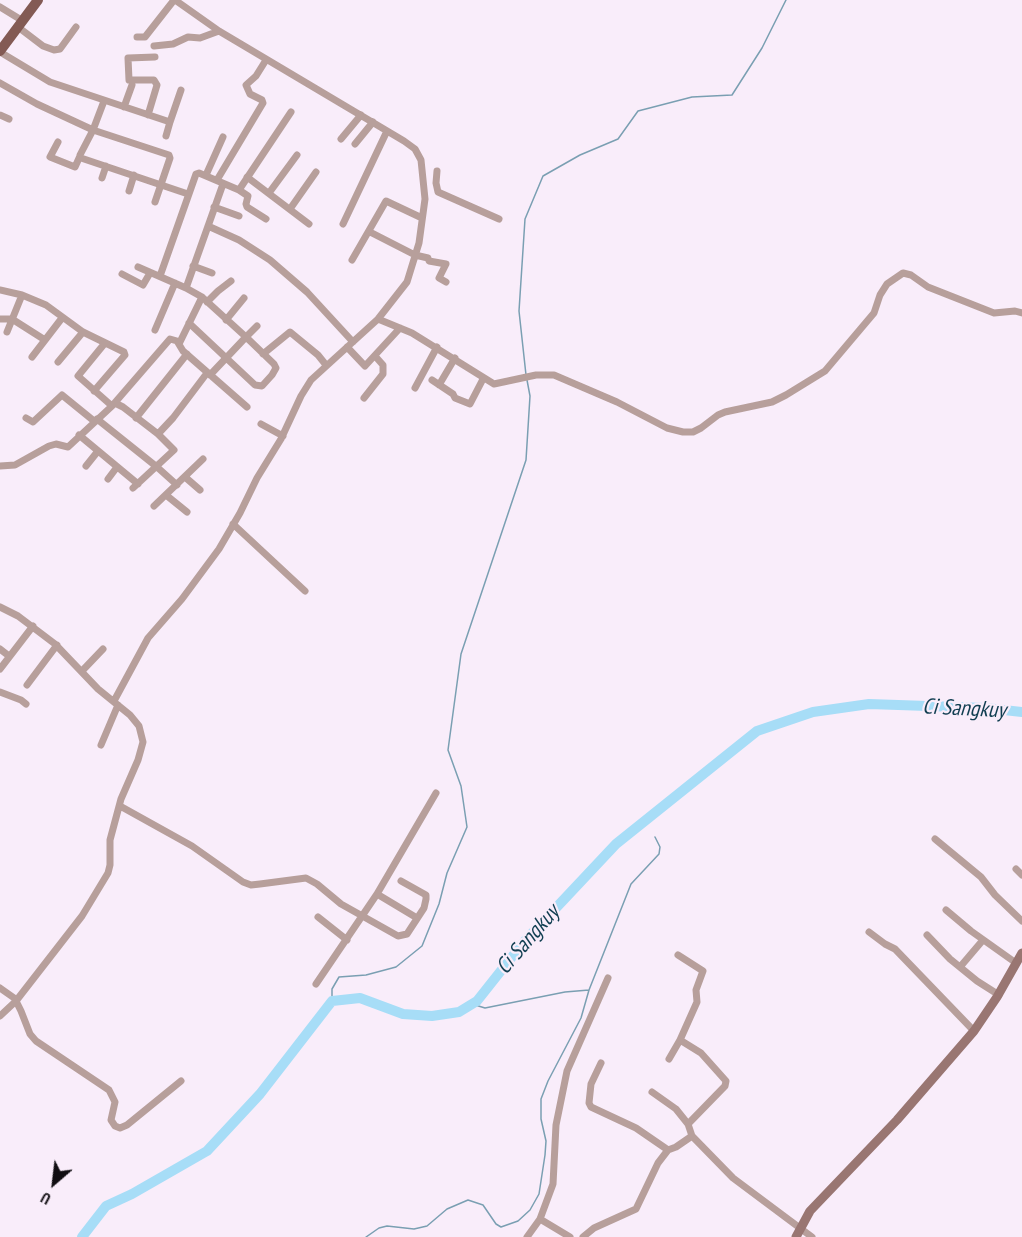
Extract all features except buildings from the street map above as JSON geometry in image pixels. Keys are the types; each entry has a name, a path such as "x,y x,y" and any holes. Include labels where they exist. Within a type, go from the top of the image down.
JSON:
{"main road":[{"path":"0,51 38,0"}],"street":[{"path":"101,745 116,703 148,639 215,556 257,478 283,436 304,389 326,365 378,319 407,282 415,255 425,199 420,154 404,141 266,60 175,0 146,37 137,37"},
{"path":"0,7 43,46 54,50 60,49 76,27"},
{"path":"153,46 173,44 188,37 200,38 219,31"},
{"path":"0,51 50,82 170,122"},
{"path":"148,115 157,85 154,80 129,80 128,58 155,57"},
{"path":"186,288 214,207 220,182 263,103 262,100 250,94 246,85 256,76 266,60"},
{"path":"0,82 37,104 93,130 169,155 170,158 155,202"},
{"path":"124,107 132,85"},
{"path":"166,136 181,90"},
{"path":"58,142 50,157 75,167 104,101"},
{"path":"239,190 291,112"},
{"path":"0,115 9,120"},
{"path":"341,139 361,115"},
{"path":"355,144 373,122"},
{"path":"343,224 387,131"},
{"path":"206,175 223,137"},
{"path":"269,193 297,155"},
{"path":"80,156 188,194"},
{"path":"102,178 106,166"},
{"path":"436,171 437,192 499,219"},
{"path":"160,276 188,194 199,172 248,196 247,207 266,219"},
{"path":"290,209 316,172"},
{"path":"129,191 134,175"},
{"path":"247,177 309,224"},
{"path":"352,260 387,201 423,218"},
{"path":"214,207 239,216"},
{"path":"207,226 239,240 270,260 307,292 350,344 364,366 400,328"},
{"path":"370,232 415,255 428,258 429,261 446,264 439,278 446,282"},
{"path":"138,267 186,288 204,300 246,337 276,368 272,375 262,386 255,385 189,322"},
{"path":"193,267 212,273"},
{"path":"122,274 143,285 150,273"},
{"path":"378,319 437,347 494,384 536,375 559,377 617,402 667,428 693,432 725,412 762,406 786,396 825,371 874,313 880,295 887,284 903,273 911,275 928,287 994,313 1015,311 1022,313"},
{"path":"178,344 204,300 231,281"},
{"path":"155,330 175,283"},
{"path":"0,290 22,295 50,307 83,332 124,352 125,355 94,391"},
{"path":"7,332 22,295"},
{"path":"226,320 244,298"},
{"path":"32,357 62,318"},
{"path":"0,319 12,319 45,340"},
{"path":"158,434 209,374 257,326"},
{"path":"58,362 83,332"},
{"path":"263,354 290,332 318,355 326,365"},
{"path":"0,466 15,465 56,444 68,447 114,405 166,340 172,339 247,407"},
{"path":"79,435 136,486 174,450 158,434 123,407 114,405 78,376 105,343"},
{"path":"415,388 437,347"},
{"path":"136,418 187,354"},
{"path":"364,398 383,374 382,365 375,356"},
{"path":"439,385 455,358"},
{"path":"432,380 458,400 470,404 483,379"},
{"path":"26,418 33,422 62,395 157,467 177,485"},
{"path":"261,424 283,436"},
{"path":"86,466 98,451"},
{"path":"154,506 203,459"},
{"path":"108,479 117,467"},
{"path":"185,477 200,490"},
{"path":"166,495 186,512"},
{"path":"234,524 305,591"},
{"path":"0,607 33,626 57,645 98,689 139,726 143,742 138,760 123,793 110,840 108,873 82,915 18,1004 0,1016"},
{"path":"0,669 33,626"},
{"path":"27,685 57,645"},
{"path":"0,649 9,656"},
{"path":"82,671 103,650"},
{"path":"0,692 26,704"},
{"path":"316,984 363,917 436,793"},
{"path":"120,806 192,846 243,882 251,885 306,878 317,884 340,904 398,936 407,934 424,908 426,895 401,881"},
{"path":"935,839 981,877 1022,921"},
{"path":"377,894 417,918"},
{"path":"946,910 1016,963"},
{"path":"318,917 347,940"},
{"path":"869,932 895,949 974,1031"},
{"path":"927,935 960,967 999,995"},
{"path":"960,967 983,940"},
{"path":"798,1232 816,1204 890,1128 974,1031 999,995 1022,953"},
{"path":"669,1059 697,1002 696,990 703,971 678,955"},
{"path":"527,1237 540,1219 553,1184 556,1125 567,1071 608,978"},
{"path":"0,988 18,1004 30,1034 36,1041 109,1090 115,1102 111,1120 115,1126 120,1128 132,1122 181,1081"},
{"path":"680,1040 701,1053 726,1083 688,1124"},
{"path":"601,1063 591,1084 589,1103 591,1107 636,1128 668,1150"},
{"path":"652,1092 676,1109 688,1124 692,1136 733,1178 798,1232 812,1237"},
{"path":"583,1237 594,1228 636,1209 658,1163 668,1150 692,1136"},
{"path":"540,1219 570,1237"}],"waterway":[{"path":"526,375 519,311 525,219 543,176 580,155 618,139 638,111 692,97 732,95 762,48 786,0"},
{"path":"332,1001 332,989 339,977 366,975 396,967 422,946 439,904 447,873 467,827 461,786 448,750 461,654 526,460 530,396 527,380"},
{"name":"Ci Sangkuy","path":"82,1237 106,1206 132,1194 207,1151 260,1094 332,1001 360,998 403,1014 432,1016 459,1012 477,1001 523,943 616,844 757,731 813,712 869,704 986,708 1022,712"},
{"path":"366,1237 379,1228 387,1226 414,1229 427,1226 447,1209 468,1200 483,1205 496,1224 501,1227 518,1221 530,1210 539,1194 545,1155 546,1141 541,1119 541,1099 581,1018 589,990 631,884 659,854 660,847 655,837"},
{"path":"472,1004 485,1008 565,992 589,990"}]}
